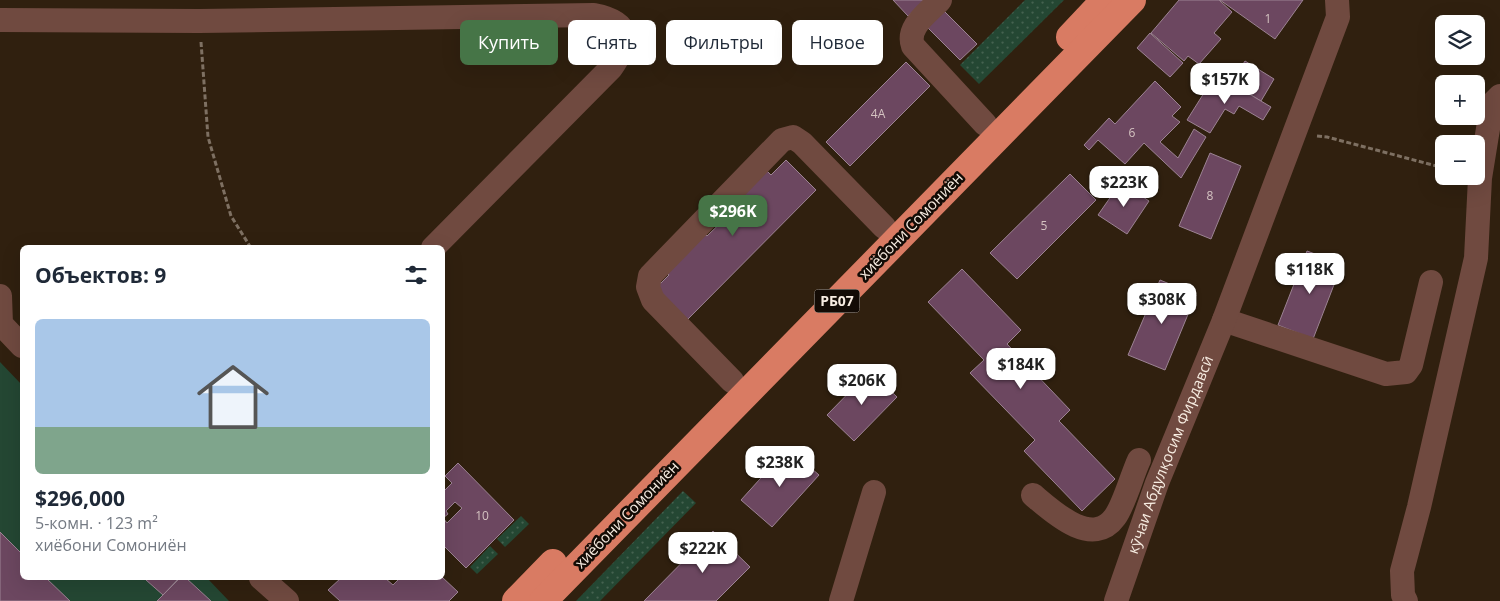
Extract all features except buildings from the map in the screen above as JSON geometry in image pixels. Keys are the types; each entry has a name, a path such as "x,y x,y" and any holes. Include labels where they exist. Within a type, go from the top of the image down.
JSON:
{"highway":[{"name":"хиёбони Сомониён","path":"516,601 1105,0"},
{"name":"хиёбони Сомониён","path":"543,601 1132,0"}],"street":[{"path":"940,0 913,28 910,38 913,46 985,124"},
{"name":"кӯчаи Абдулқосим Фирдавсӣ","path":"1116,601 1158,483 1224,320 1338,17 1337,0"},
{"path":"0,20 199,21 594,15 614,21 621,27 625,42 611,68 436,245"},
{"path":"1406,601 1403,594 1402,572 1419,507 1476,258 1481,168 1492,104 1500,96"},
{"path":"732,381 653,300 648,287 650,276 782,140 793,136 802,143 884,227"},
{"path":"1224,320 1386,374 1406,372 1411,365 1431,282"},
{"path":"0,296 0,324 20,344"},
{"path":"1033,495 1065,521 1084,528 1096,529 1115,518 1138,460"},
{"path":"841,601 874,492"},
{"path":"263,580 287,601"}],"path":[{"path":"199,21 208,137 231,216 249,245"},
{"path":"1294,134 1327,136 1435,166"}],"green space":[{"path":"1025,0 1064,0 979,84 960,65"},
{"path":"0,362 20,383 20,580 209,580 229,601 0,601"},
{"path":"683,491 696,503 600,601 576,601"},
{"path":"521,516 529,524 505,547 497,539"},
{"path":"490,546 498,554 477,574 470,567"}]}
